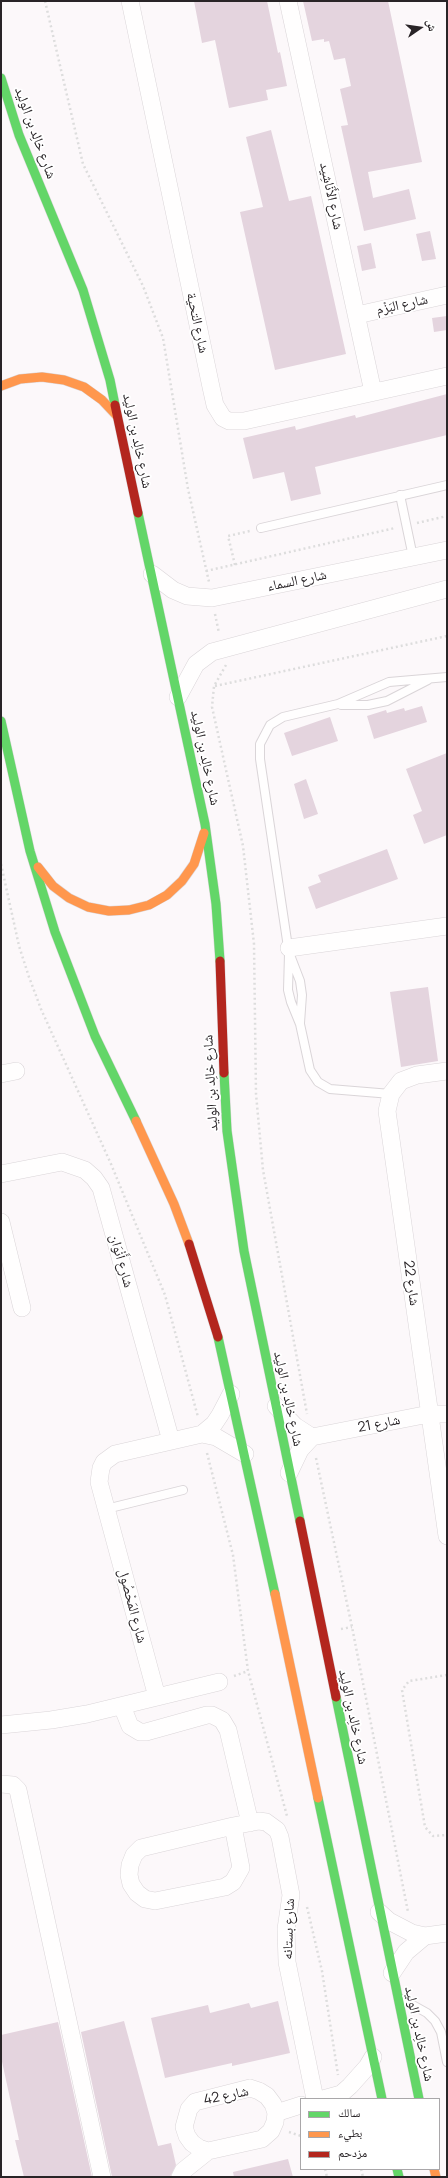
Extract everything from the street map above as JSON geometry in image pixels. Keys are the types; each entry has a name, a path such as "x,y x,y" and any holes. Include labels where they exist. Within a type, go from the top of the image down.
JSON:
{"street":[{"name":"شارع التحية","path":"130,1 211,387 218,412 223,418 229,421 244,421 447,376"},
{"name":"شارع الأَنَاشِيد","path":"288,1 373,392"},
{"name":"شارع خالِد بن الوليد","path":"1,78 22,142 83,290 108,372 205,824 215,897 219,949 224,1095 231,1166 244,1251 379,1912 419,2098"},
{"name":"شارع البَزْم","path":"357,315 447,295"},
{"path":"1,386 20,379 42,377 64,380 84,388 102,400 117,416"},
{"name":"شارع السماء","path":"152,574 173,590 187,596 212,598 447,550"},
{"path":"178,697 196,664 212,652 447,589"},
{"path":"2,730 30,852 55,932 92,1029 154,1158 190,1246 218,1337 382,2098"},
{"path":"30,852 40,870 53,886 69,898 88,907 109,911 129,910 149,905 167,895 182,881 194,864 202,844 205,824"},
{"path":"289,951 447,926"},
{"path":"391,1094 398,1084 409,1077 447,1071"},
{"name":"شارع 22","path":"391,1094 387,1111 447,1536"},
{"name":"شارع أَنْوَان","path":"1,1174 62,1162 85,1170 94,1178 101,1188 171,1441"},
{"path":"1,1222 22,1308"},
{"path":"202,1434 214,1424 231,1394"},
{"path":"275,1405 295,1426 312,1437 300,1450 289,1473"},
{"name":"شارع 21","path":"312,1437 429,1414 447,1414"},
{"path":"202,1434 216,1437 244,1454"},
{"name":"شارع المَحْصُول","path":"157,1697 106,1509 99,1482 99,1475 104,1462 115,1454 202,1434"},
{"path":"1,1725 51,1720 122,1706 220,1682"},
{"path":"122,1706 130,1726 140,1732 146,1732 207,1716 212,1716 222,1720 228,1730 250,1823"},
{"path":"1,1784 12,1784 18,1790 102,2177"},
{"name":"شارع بستانه","path":"233,1826 241,1868 233,1882 225,1887 155,1901 145,1899 137,1893 131,1884 129,1875 130,1865 134,1855 141,1848 233,1826 250,1823 266,1822 277,1830 280,1836 291,1895 286,1929 287,1962 315,2098"},
{"path":"379,1912 389,1921 419,1935 447,1933"},
{"path":"392,1973 419,1935"},
{"path":"331,2098 346,2096 373,2057"},
{"name":"شارع 42","path":"208,2151 199,2148 186,2136 184,2126 185,2117 195,2102 250,2088 267,2096 276,2113"},
{"path":"180,2177 183,2172 208,2151 262,2139 271,2131 275,2122 276,2113 300,2105"}],"lane":[{"path":"261,528 447,485"},
{"path":"400,495 413,557"},
{"path":"391,1094 368,1091 337,1090 324,1086 318,1082 310,1070 300,1024 288,990 289,951 260,759 260,744 266,730 276,720 290,715 338,704 389,682 408,679 428,680 447,677"},
{"path":"338,704 368,705 387,701 428,680"},
{"path":"289,951 296,967 301,988 300,1024"},
{"path":"106,1509 183,1490"},
{"path":"397,1996 427,2013 435,2021 440,2032 447,2062"}],"path":[{"path":"45,1 83,164 143,286 163,338 174,394 185,473 226,667 214,686 212,708 243,846 254,944 256,1094 263,1170 312,1437 419,1935"},
{"path":"206,571 447,516"},
{"path":"235,564 228,536 261,528"},
{"path":"214,686 447,636"},
{"path":"1,864 19,946 40,1009 112,1164 165,1295 233,1555 248,1671 287,1819"},
{"path":"447,1675 410,1681 402,1690 425,1827 434,1836 447,1835"},
{"path":"305,1901 327,1999 346,2096"}],"building":[{"path":"194,1 267,1 278,53 280,52 287,86 266,90 268,100 229,108 215,40 202,43"},
{"path":"303,1 388,1 422,162 368,172 373,198 409,189 416,219 364,231 341,126 348,125 340,89 351,86 345,58 334,60 329,41 324,42 324,39 312,41"},
{"path":"271,130 289,201 311,196 346,354 275,370 240,212 263,207 246,137"},
{"path":"430,231 436,259 422,261 416,234"},
{"path":"371,243 376,268 362,271 357,246"},
{"path":"447,316 447,330 434,332 432,318"},
{"path":"447,394 447,435 315,467 321,494 291,501 284,472 253,479 243,438 295,426 296,430 355,415 356,418"},
{"path":"422,706 427,722 374,739 367,716 386,710 387,713 404,708 405,711"},
{"path":"330,717 338,741 292,756 284,733"},
{"path":"447,753 447,835 424,844 413,815 422,811 406,769"},
{"path":"306,779 318,814 304,819 294,784"},
{"path":"387,849 398,879 316,909 308,887 321,882 318,875"},
{"path":"428,987 438,1061 401,1067 390,992"},
{"path":"278,2001 290,2053 232,2066 232,2063 165,2078 151,2018 208,2005 210,2013 249,2003 251,2008"},
{"path":"124,2021 158,2146 171,2143 176,2165 170,2177 112,2177 81,2032"},
{"path":"58,2022 92,2177 24,2177 15,2140 19,2140 1,2057 1,2035"},
{"path":"288,2159 293,2177 234,2177 233,2172"}],"traffic: fast":[{"path":"1,78 19,135 83,290 110,380 115,405"},
{"path":"138,513 205,824 216,904 220,961"},
{"path":"1,721 30,851 55,932 95,1036 136,1121"},
{"path":"224,1073 227,1131 244,1251 300,1521"},
{"path":"218,1337 275,1594"},
{"path":"336,1697 419,2098"},
{"path":"318,1798 382,2098"},
{"path":"397,2170 399,2177"}],"traffic: slow":[{"path":"1,386 20,379 42,377 64,380 84,387 102,400 117,416"},
{"path":"38,867 53,886 69,898 88,907 109,911 129,910 149,905 167,895 182,881 194,864 204,833"},
{"path":"136,1121 174,1204 189,1244"},
{"path":"275,1594 318,1798"},
{"path":"434,2170 436,2177"}],"traffic: jam":[{"path":"115,405 138,513"},
{"path":"220,961 224,1073"},
{"path":"189,1244 218,1337"},
{"path":"300,1521 336,1697"}]}
